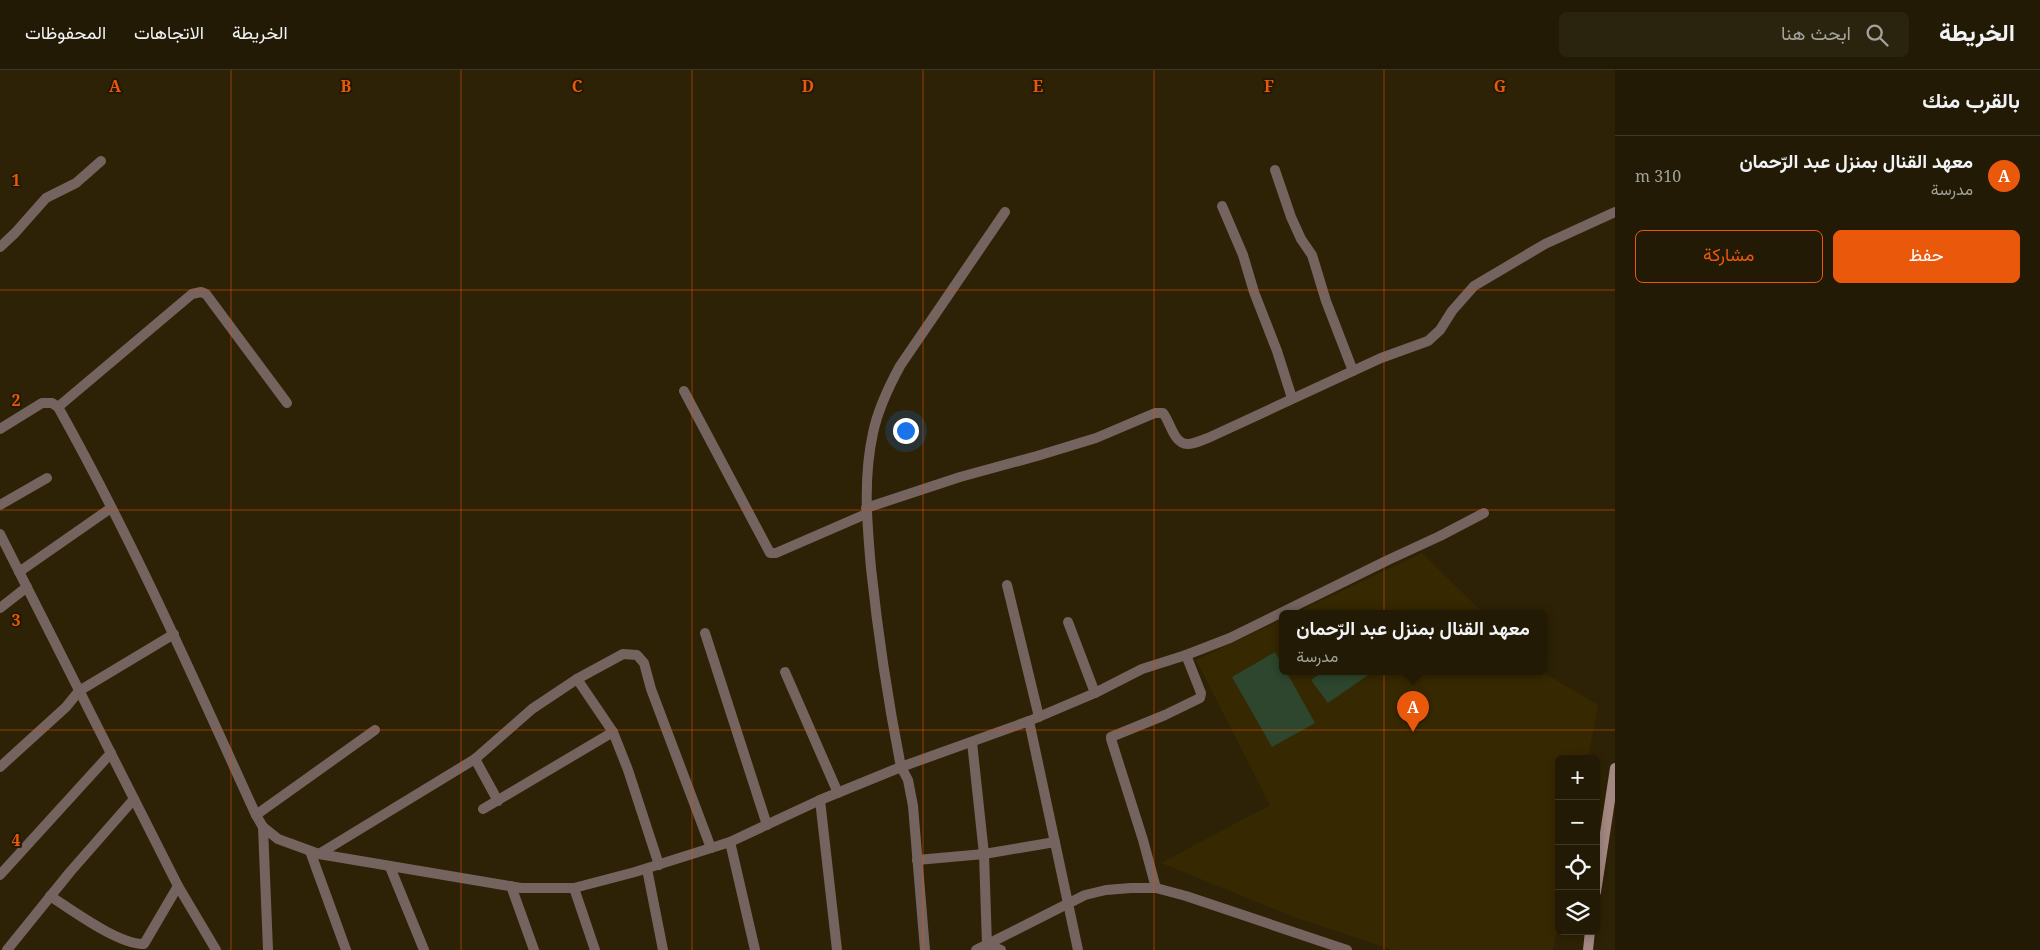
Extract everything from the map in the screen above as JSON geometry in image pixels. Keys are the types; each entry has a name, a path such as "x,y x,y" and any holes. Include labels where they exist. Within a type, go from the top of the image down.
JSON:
{"street":[{"path":"0,246 15,233 46,198 76,184 101,161"},
{"path":"1275,170 1291,217 1301,239 1312,255 1326,301 1353,371"},
{"path":"1222,206 1243,255 1254,292 1277,351 1292,398"},
{"path":"925,950 913,806 908,780 901,766 877,630 866,511 867,472 871,441 886,392 900,366 1006,212"},
{"path":"684,391 770,553 776,554 866,511 960,477 1096,438 1155,413 1162,413 1168,418 1176,438 1188,444 1208,438 1381,358 1428,341 1440,330 1452,311 1474,286 1545,244 1615,212"},
{"path":"58,407 192,294 201,292 206,294 287,403"},
{"path":"0,429 42,403 52,403 58,407 89,463 174,634 263,827 278,839 314,853 521,888 574,888 659,865 730,842 820,800 901,766 1039,717 1096,693 1142,669 1230,638 1279,614"},
{"path":"0,506 47,478"},
{"path":"19,572 110,508"},
{"path":"1287,610 1484,513"},
{"path":"0,534 178,886 216,950"},
{"path":"1007,585 1039,717"},
{"path":"0,608 27,587"},
{"path":"1068,622 1096,693"},
{"path":"705,633 767,825"},
{"path":"0,767 66,708 79,691 174,634"},
{"path":"314,853 475,760 532,709 578,679 623,654 637,655 644,663 651,689 711,848"},
{"path":"1156,888 1111,737 1165,716 1200,698 1201,694 1186,655"},
{"path":"785,672 838,793"},
{"path":"578,679 613,732 628,770 659,865"},
{"path":"1029,721 1078,950"},
{"path":"256,815 375,730"},
{"path":"483,809 613,732"},
{"path":"972,742 984,854 983,948"},
{"path":"0,875 111,753"},
{"path":"475,760 498,801"},
{"path":"1596,890 1615,768"},
{"path":"7,950 50,896 134,799"},
{"path":"820,800 837,950"},
{"path":"263,827 268,950"},
{"path":"730,842 755,950"},
{"path":"918,860 984,854 1055,842"},
{"path":"314,853 346,950"},
{"path":"390,867 424,950"},
{"path":"647,868 663,950"},
{"path":"50,896 103,929 136,945 144,944 178,886"},
{"path":"511,886 534,950"},
{"path":"574,888 595,950"},
{"path":"983,948 1068,902 1085,895 1106,890 1156,888 1186,896 1347,950"},
{"path":"1588,950 1590,935"},
{"path":"983,948 1001,950"}],"shaded area":[{"path":"1422,553 1480,610 1301,610"},
{"path":"1279,621 1279,675 1547,675 1598,705 1589,755 1555,755 1556,935 1553,950 1393,950 1294,917 1161,863 1270,805 1196,660"}],"green space":[{"path":"1275,652 1279,659 1279,675 1288,675 1315,723 1272,747 1232,677"},
{"path":"1318,675 1368,675 1328,703 1311,680"}],"place":[{"name":"معهد القنال بمنزل عبد الرّحمان","path":"1413,732"}]}
